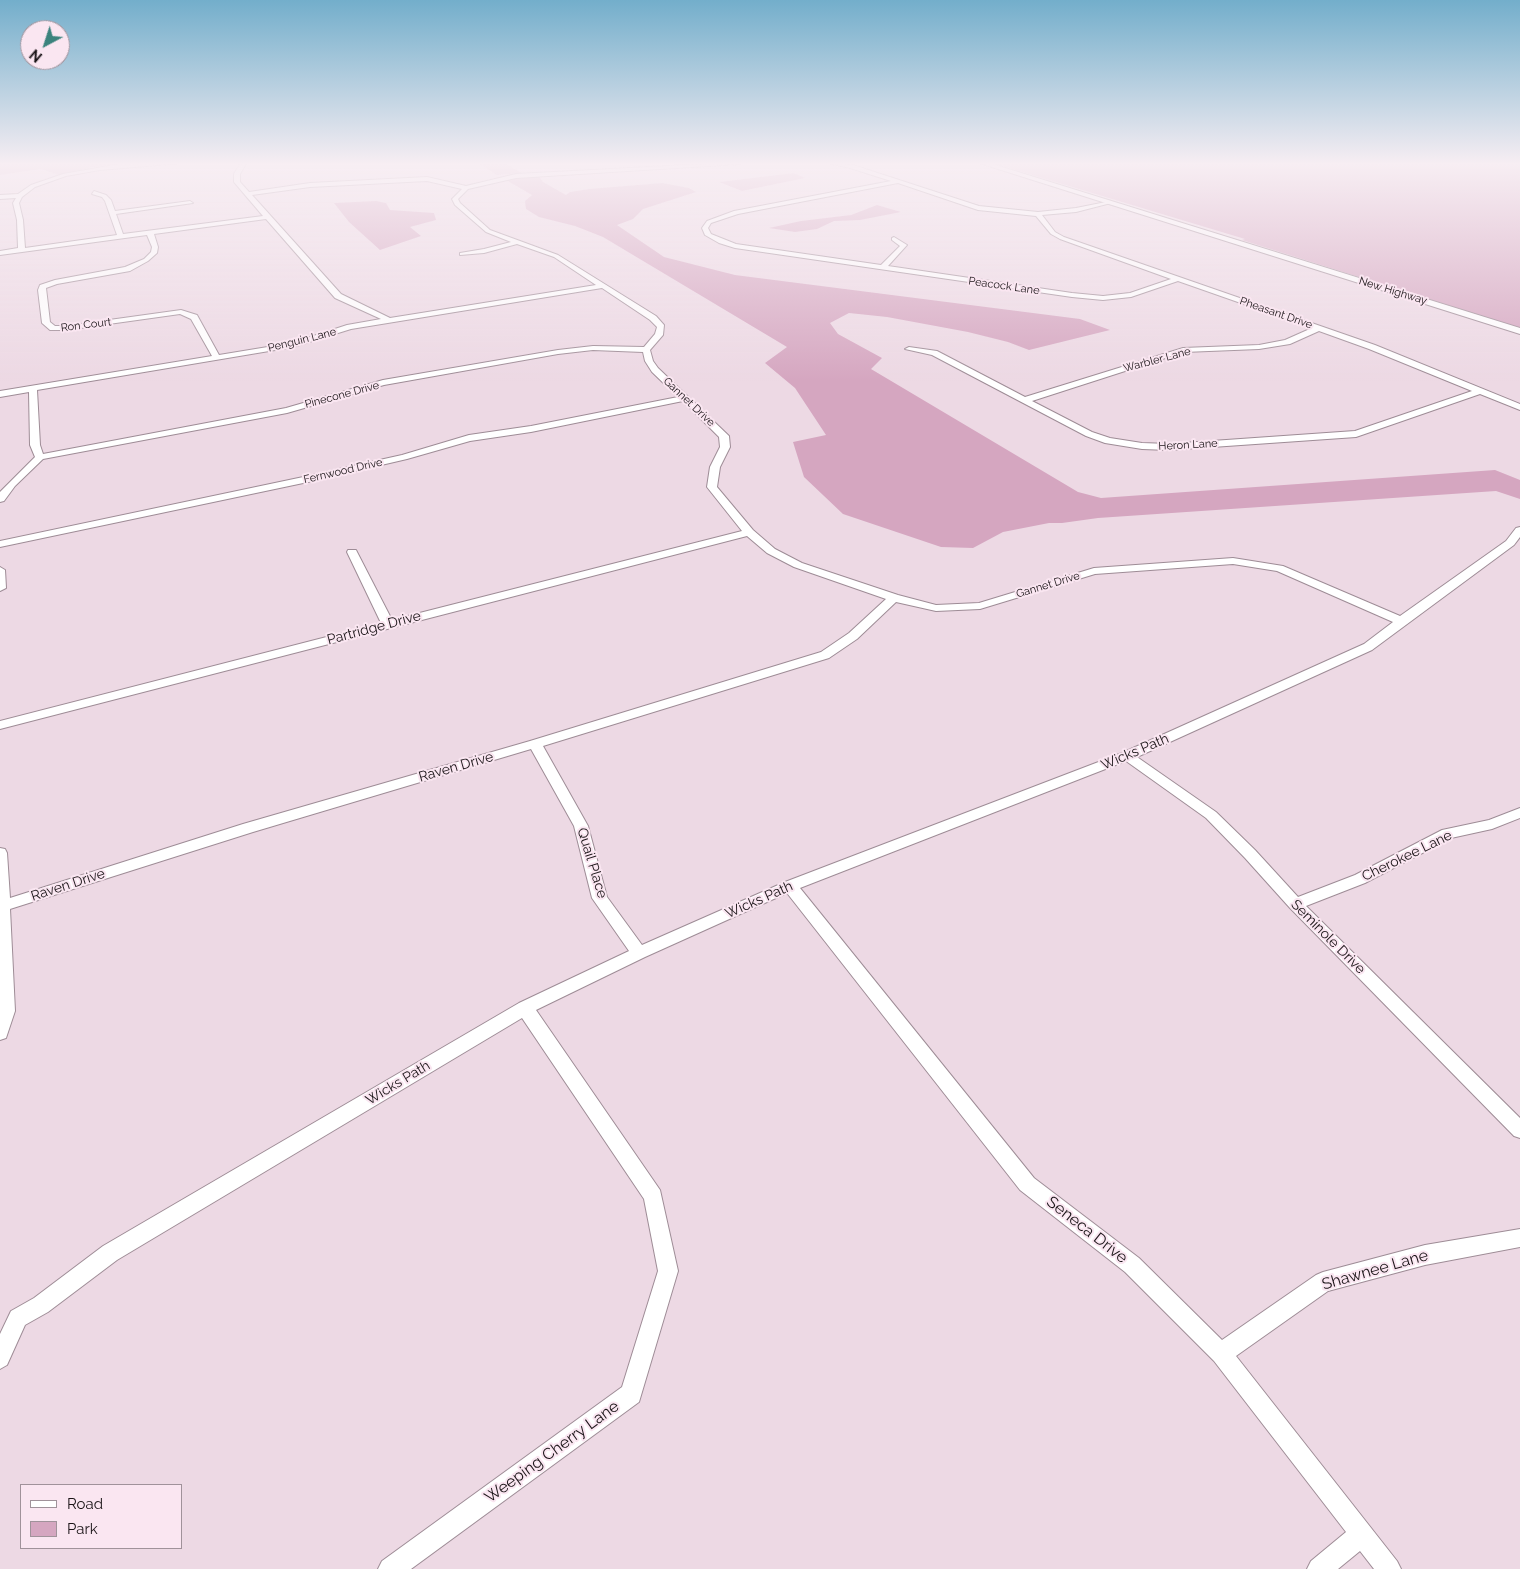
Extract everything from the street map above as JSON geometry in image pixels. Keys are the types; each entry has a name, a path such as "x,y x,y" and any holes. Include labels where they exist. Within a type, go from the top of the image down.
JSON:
{"street":[{"path":"21,235 22,250"},
{"path":"0,253 134,235"},
{"name":"Ron Court","path":"151,235 155,247 154,253 146,260 127,269 55,282 43,287 46,323 53,328 66,328 181,312 194,317 217,358"},
{"path":"283,235 338,296 389,320"},
{"path":"499,235 542,249 556,256 653,318 661,327 659,335 646,350"},
{"name":"Peacock Lane","path":"708,235 721,242 735,246 1103,298 1131,296 1178,279"},
{"name":"Pheasant Drive","path":"1057,235 1372,347 1520,407"},
{"name":"New Highway","path":"1214,235 1520,331"},
{"path":"882,268 904,245 894,239"},
{"path":"462,254 484,251 517,242"},
{"name":"Penguin Lane","path":"0,394 293,345 350,327 389,320 603,286"},
{"name":"Warbler Lane","path":"1026,400 1183,350 1258,347 1287,342 1319,328"},
{"name":"Pinecone Drive","path":"40,457 288,410 383,383 558,352 593,348 646,350"},
{"name":"Heron Lane","path":"909,349 934,353 1089,434 1108,441 1142,446 1169,447 1356,434 1480,392"},
{"name":"Gannet Drive","path":"646,350 649,362 655,370 724,436 725,448 714,467 712,487 749,532 771,551 798,565 894,598 936,608 980,606 1094,572 1233,561 1280,568 1401,621"},
{"path":"0,499 12,484 40,457 35,445 33,388"},
{"name":"Fernwood Drive","path":"0,544 308,479 404,457 469,438 531,430 685,398"},
{"name":"Wicks Path","path":"0,1358 18,1318 40,1305 110,1253 525,1008 639,953 790,886 1127,756 1368,647 1401,621 1515,546 1520,530"},
{"name":"Partridge Drive","path":"0,725 749,532"},
{"path":"352,552 388,625"},
{"path":"0,570 0,588"},
{"name":"Raven Drive","path":"1,906 248,828 535,744 826,654 853,636 894,598"},
{"name":"Quail Place","path":"535,744 581,826 600,898 639,953"},
{"name":"Seminole Drive","path":"1127,756 1211,815 1250,854 1295,904 1519,1128"},
{"name":"Cherokee Lane","path":"1295,904 1360,879 1447,834 1492,824 1520,813"},
{"path":"0,853 7,1010 0,1033"},
{"name":"Seneca Drive","path":"790,886 1027,1184 1132,1264 1221,1354 1389,1569"},
{"name":"Weeping Cherry Lane","path":"390,1569 631,1394 668,1271 653,1196 525,1008"},
{"name":"Shawnee Lane","path":"1221,1354 1323,1282 1425,1255 1520,1238"},
{"path":"1319,1569 1361,1535"}],"green space":[{"path":"364,235 421,236 380,250"},
{"path":"598,235 632,235 664,257 735,275 1080,319 1110,330 1029,350 1008,342 968,332 887,317 849,313 830,323 838,334 882,358 871,369 1078,492 1101,498 1495,470 1520,480 1520,499 1496,491 1098,518 1049,523 1003,532 973,548 941,547 843,514 804,477 793,442 826,435 795,388 765,363 787,347"},
{"path":"1232,235 1520,235 1520,328 1242,240 1245,239"}]}
